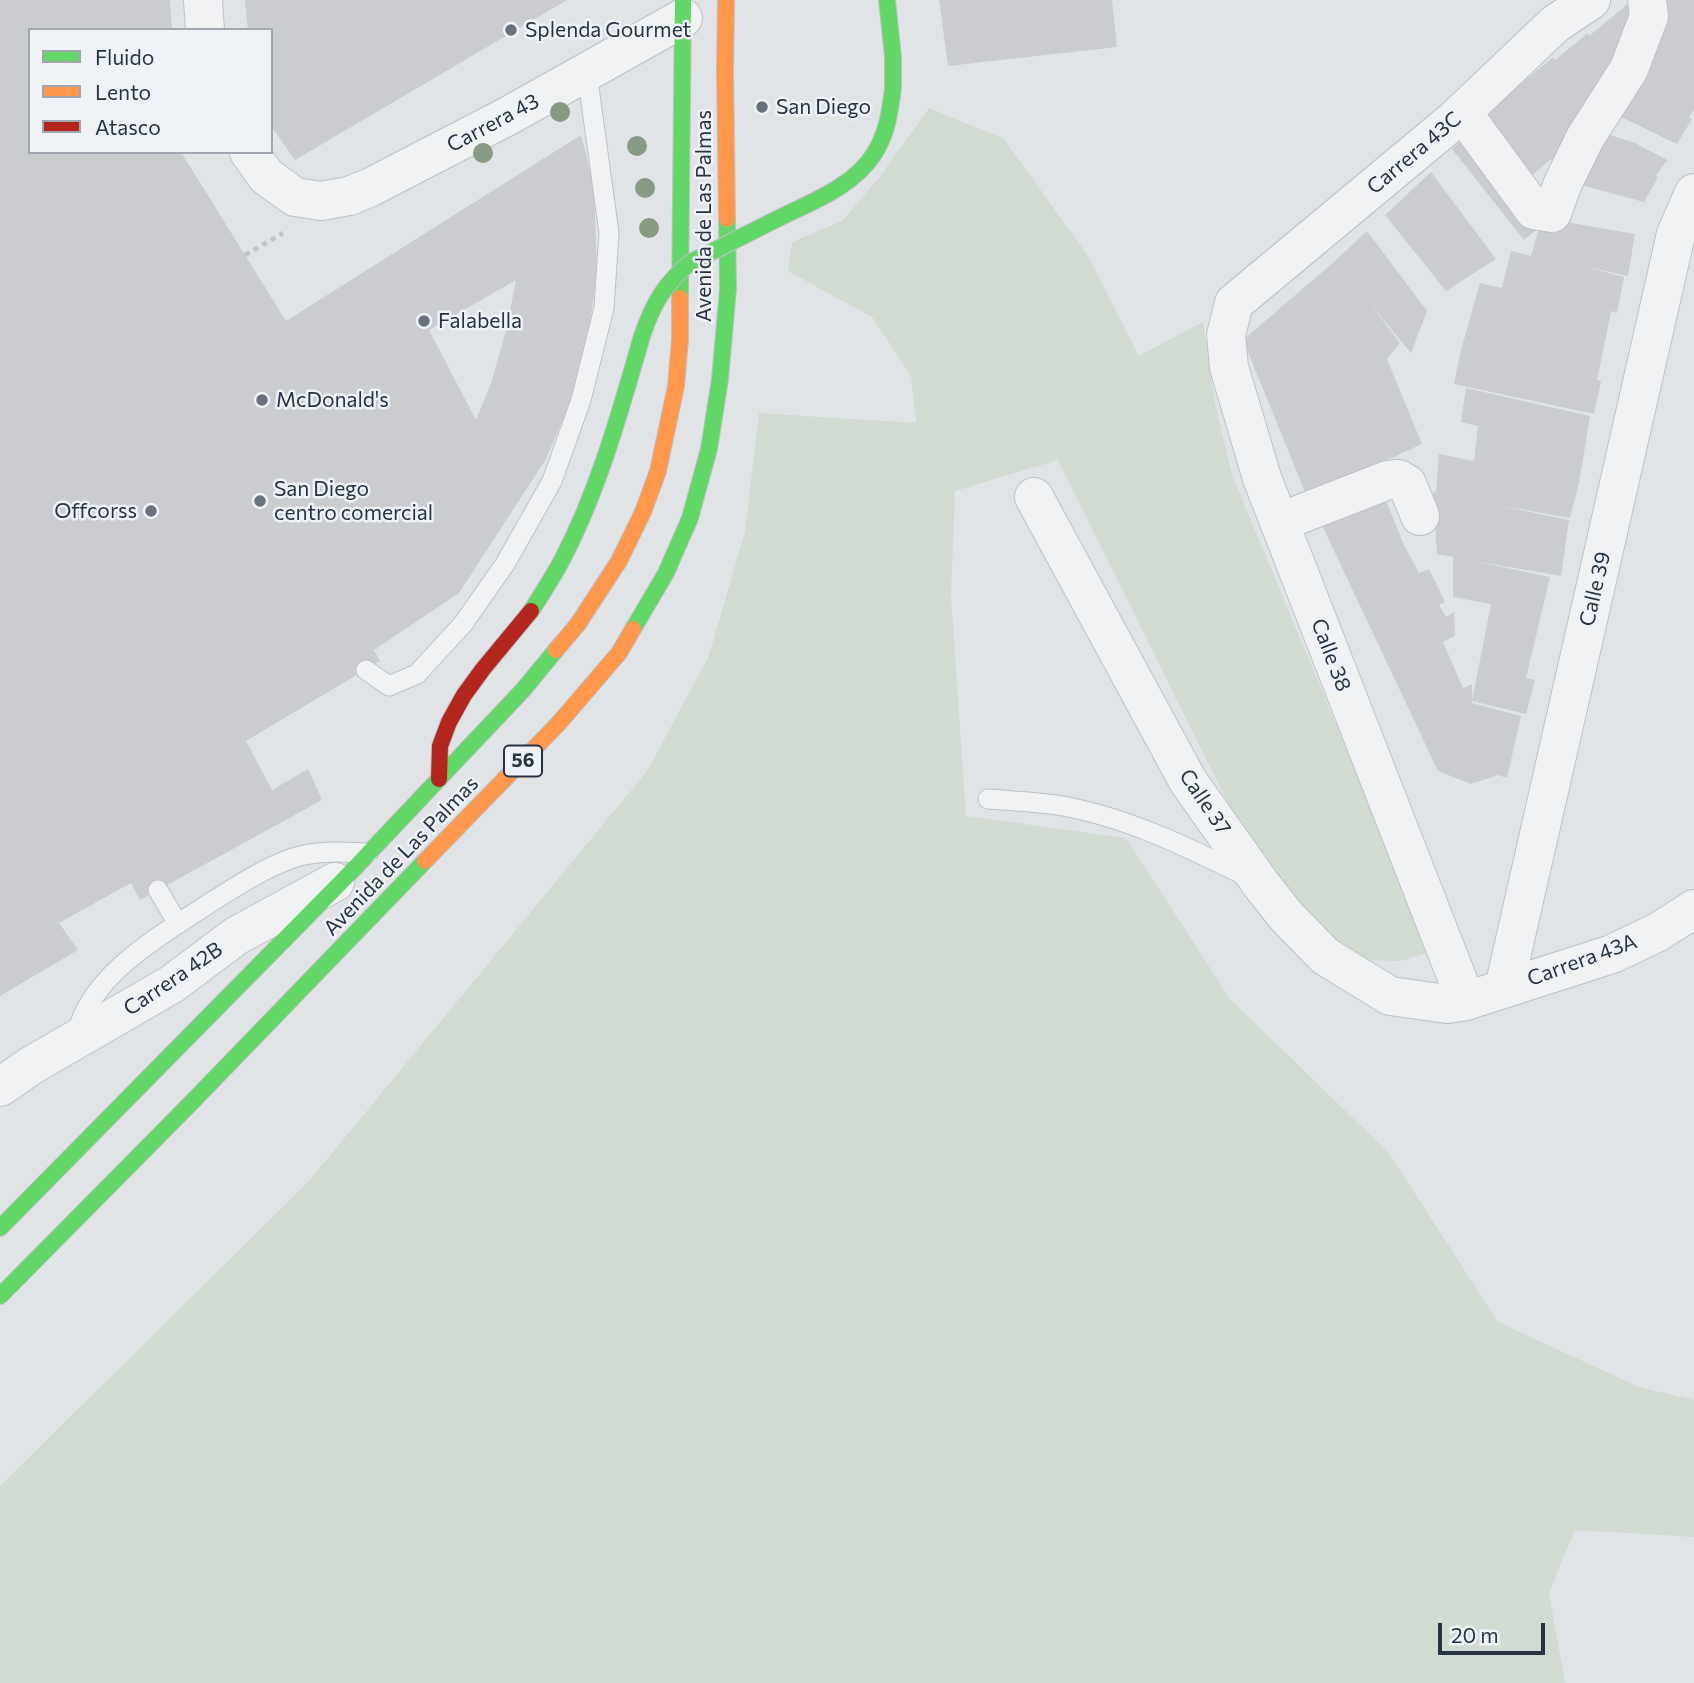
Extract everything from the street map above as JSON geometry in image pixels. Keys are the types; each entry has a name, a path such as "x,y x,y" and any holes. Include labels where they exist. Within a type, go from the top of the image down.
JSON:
{"main road":[{"name":"Avenida de Las Palmas","path":"0,1296 559,723 619,653 666,573 690,518 709,449 720,379 728,289 726,0"},
{"path":"439,779 440,746 464,695 529,615 562,560 587,505 615,431 642,336 651,309 661,291 674,275 691,262 829,193 853,178 873,156 885,134 893,88 893,57 887,0"},
{"name":"Avenida de Las Palmas","path":"0,1228 359,863 523,690 578,625 619,561 643,512 658,471 676,386 680,339 683,9"}],"street":[{"path":"203,0 205,28"},
{"name":"Carrera 43C","path":"1234,303 1462,112 1555,24 1591,0"},
{"path":"1462,112 1534,210 1552,213 1585,138 1629,69 1649,16 1647,0"},
{"name":"Carrera 43","path":"286,211 349,196 369,188 587,73 683,9"},
{"path":"250,154 286,211"},
{"name":"Calle 39","path":"1504,988 1676,234 1694,193"},
{"name":"Calle 38","path":"1234,303 1226,335 1229,367 1262,478 1466,1002"},
{"path":"1280,522 1388,480 1399,479 1407,484 1420,516"},
{"name":"Calle 37","path":"1034,497 1188,781 1286,916 1325,956 1390,996 1447,1004 1466,1002"},
{"name":"Carrera 42B","path":"0,1087 32,1065 172,984 236,936 359,863"},
{"name":"Carrera 43A","path":"1466,1002 1612,954 1658,932 1694,909"}],"lane":[{"path":"366,670 389,686 417,674 463,624 505,564 552,481 582,400 604,308 609,233 587,73"},
{"path":"988,799 1063,806 1124,822 1192,850 1260,883"},
{"path":"75,1040 79,1023 98,992 115,972 148,943 178,924 260,873 295,858 325,852 359,863"},
{"path":"158,890 178,924"}],"path":[{"path":"245,256 287,231 286,211"}],"shaded area":[{"path":"929,108 1004,139 1088,256 1139,356 1203,322 1215,403 1232,475 1431,952 1401,961 1367,960 1337,941 1299,906 1236,819 1058,460 955,491 951,596 966,816 1126,838 1230,999 1389,1153 1498,1322 1639,1387 1694,1400 1694,1537 1575,1530 1549,1593 1565,1683 0,1683 0,1486 309,1181 647,771 708,658 745,532 759,413 916,423 911,376 872,317 788,271 792,242 842,221 878,179"}],"building":[{"name":"San Diego centro comercial","path":"0,0 170,0 172,28 28,28 28,154 182,154 286,321 581,135 594,187 597,271 584,369 546,459 459,593 374,650 380,661 246,741 272,790 308,769 322,800 140,900 131,883 59,923 78,950 0,996","holes":["516,280 506,331 491,383 476,420 429,330"]},
{"path":"245,0 567,0 295,160 273,129 273,28 248,28"},
{"path":"939,0 1112,0 1117,47 948,66"},
{"path":"1645,0 1558,166 1551,159 1526,181 1480,122 1553,57 1555,60 1588,33 1589,36 1625,6"},
{"path":"1656,0 1694,0 1694,109 1689,118 1692,119 1677,144 1615,114"},
{"path":"1601,132 1635,143 1667,160 1644,202 1581,185"},
{"path":"1468,135 1539,228 1524,240 1452,149"},
{"path":"1431,172 1496,259 1446,291 1385,215"},
{"path":"1542,218 1635,234 1628,276 1582,266 1624,277 1617,313 1602,309 1611,312 1597,380 1601,381 1594,414 1454,384 1480,283 1502,288 1511,251 1531,256"},
{"path":"1367,231 1427,311 1411,353 1368,301 1400,343 1387,359 1422,444 1307,497 1243,340"},
{"path":"1466,388 1590,416 1570,518 1497,505 1569,520 1561,576 1474,561 1550,577 1526,678 1535,680 1526,714 1472,701 1491,604 1453,597 1453,557 1437,554 1433,491 1436,492 1439,454 1474,461 1478,426 1461,422"},
{"path":"1384,496 1419,573 1429,569 1445,602 1439,605 1446,617 1454,612 1455,636 1443,642 1463,688 1472,684 1472,703 1521,716 1507,778 1498,775 1471,784 1438,771 1321,523"}],"traffic: fast":[{"path":"680,298 683,0"},
{"path":"887,0 893,57 893,88"},
{"path":"642,336 660,295 691,262 830,192 855,176 874,154 885,131 893,88"},
{"path":"633,629 666,573 690,518 709,449 720,379 728,289 727,219"},
{"path":"531,611 562,560 587,506 608,450 642,336"},
{"path":"0,1228 349,874 523,690 556,650"},
{"path":"0,1296 425,861"}],"traffic: slow":[{"path":"726,0 727,219"},
{"path":"556,650 578,624 619,561 643,512 658,471 676,386 680,298"},
{"path":"425,861 559,723 619,653 633,629"}],"traffic: jam":[{"path":"439,779 440,746 449,722 483,669 531,611"}],"place":[{"name":"Splenda Gourmet","path":"511,30"},
{"name":"San Diego","path":"762,107"},
{"name":"Falabella","path":"424,321"},
{"name":"McDonald's","path":"262,400"},
{"name":"San Diego centro comercial","path":"260,501"},
{"name":"Offcorss","path":"151,511"}]}
